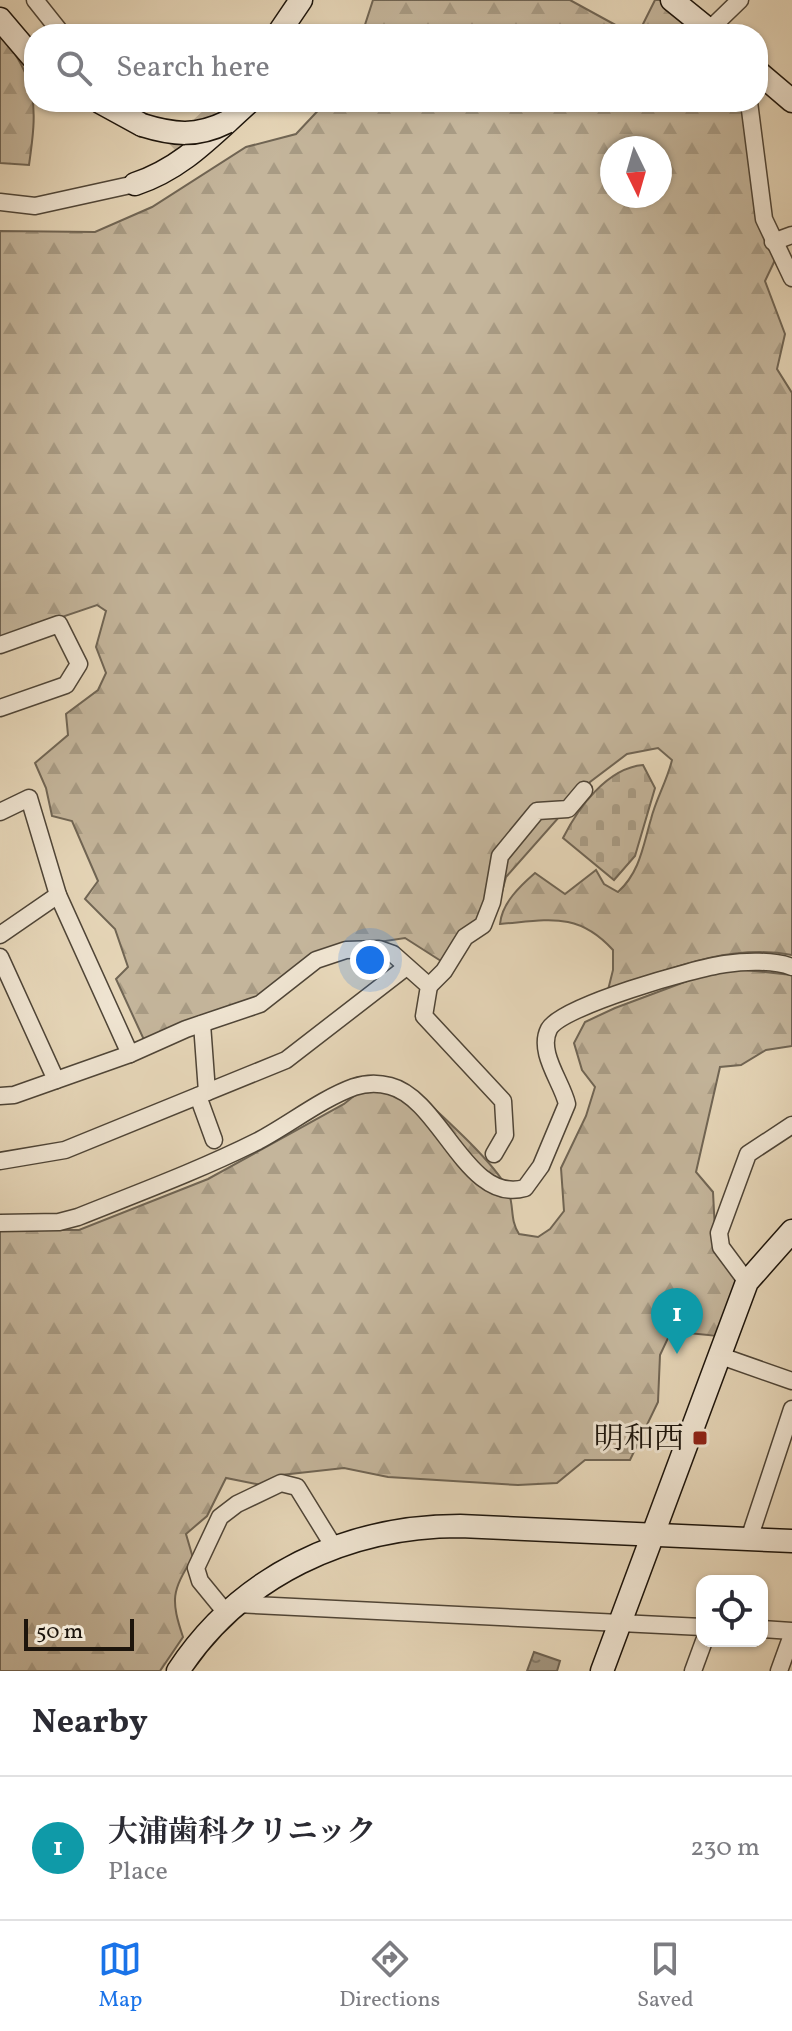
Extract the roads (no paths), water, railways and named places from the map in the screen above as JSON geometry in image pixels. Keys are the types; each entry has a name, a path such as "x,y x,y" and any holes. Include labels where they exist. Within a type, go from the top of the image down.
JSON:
{"street":[{"path":"35,0 54,24"},
{"path":"285,24 303,0"},
{"path":"296,24 303,0"},
{"path":"672,0 701,24"},
{"path":"718,24 740,0"},
{"path":"0,19 24,47"},
{"path":"768,81 792,101"},
{"path":"118,112 166,133 196,134 224,112"},
{"path":"0,202 35,206 135,184 163,174 205,145 224,112"},
{"path":"750,112 764,219 792,278"},
{"path":"135,184 176,151"},
{"path":"773,242 792,235"},
{"path":"0,645 59,624 79,664 66,685 0,708"},
{"path":"494,1154 505,1135 503,1101 424,1016 429,986 444,971 465,937 483,925 492,902 500,856 537,811 568,809 584,790"},
{"path":"0,812 29,798 58,895 130,1054"},
{"path":"0,935 58,895"},
{"path":"0,1096 14,1095 130,1054 260,1004 316,960 346,950 379,949 393,954 405,968 429,986"},
{"path":"0,957 56,1080"},
{"path":"0,1223 59,1222 78,1217 257,1141 346,1090 373,1084 391,1087 416,1100 474,1170 500,1188 525,1188 541,1166 567,1104 546,1049 549,1029 557,1019 628,989 724,964 792,967"},
{"path":"0,1161 65,1150 286,1060 405,968"},
{"path":"202,1024 203,1094 214,1140"},
{"path":"747,1282 721,1247 719,1233 748,1154 792,1125"},
{"path":"602,1671 747,1282 792,1231"},
{"path":"718,1355 792,1381"},
{"path":"749,1539 792,1409"},
{"path":"334,1547 297,1487 281,1483 237,1504 220,1517 196,1568 200,1581 232,1609 696,1627"},
{"path":"178,1671 194,1648 232,1609 305,1558 334,1547 422,1526 792,1541"},
{"path":"768,1630 792,1633 779,1671"},
{"path":"693,1671 702,1647"}],"water":[{"path":"534,1652 560,1661 557,1671 527,1671"}],"tunnel":[{"path":"176,151 218,112"}],"place":[{"name":"大浦歯科クリニック","path":"677,1354"},
{"name":"明和西","path":"700,1438"}]}
